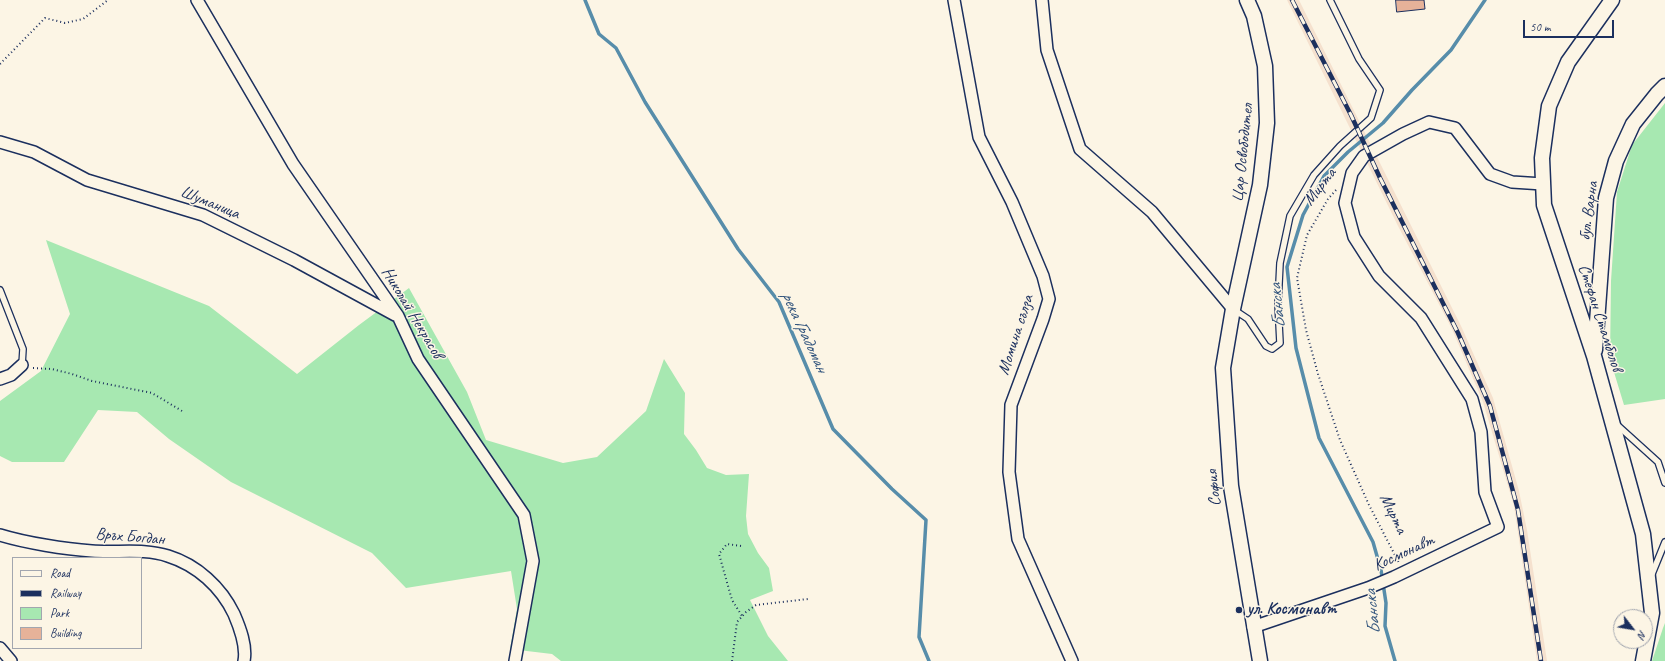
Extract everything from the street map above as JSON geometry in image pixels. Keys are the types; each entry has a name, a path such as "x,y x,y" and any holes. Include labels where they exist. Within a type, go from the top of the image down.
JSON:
{"street":[{"name":"Николай Некрасов","path":"197,0 293,164 398,316 418,359 524,515 533,561 515,661"},
{"name":"Момина сълза","path":"954,0 979,137 1012,202 1043,276 1049,299 1011,405 1009,472 1018,539 1072,661"},
{"path":"1042,0 1046,50 1080,149 1152,212 1233,309"},
{"name":"Цар Освободител","path":"1233,309 1260,185 1267,123 1265,66 1254,16 1247,0"},
{"name":"Стефан Стамболов","path":"1612,0 1568,62 1549,106 1542,158 1543,184 1544,205 1594,356 1643,534 1652,613 1643,661"},
{"name":"бул. Варна","path":"1594,356 1606,198 1616,161 1632,124 1665,86"},
{"name":"Мирта","path":"1498,527 1485,492 1480,432 1472,398 1421,318 1379,276 1354,237 1345,203 1352,173 1364,156 1402,134 1429,122 1455,128 1490,174 1512,182 1543,184"},
{"name":"Шуманица","path":"0,142 34,152 87,180 203,215 294,260 398,316"},
{"name":"София","path":"1233,309 1223,368 1230,486 1260,661"},
{"path":"0,379 11,375 19,367"},
{"name":"Космонавт","path":"1253,627 1368,588 1399,575 1498,527"},
{"name":"Връх Богдан","path":"0,535 92,551 145,552 168,555 194,568 212,582 228,602 239,626 245,655 244,661"},
{"path":"0,648 11,661"}],"lane":[{"path":"1233,309 1248,319 1266,346 1272,349 1280,344 1278,304 1280,263 1290,216 1314,175 1340,146 1371,118 1380,90 1360,59 1330,0"},
{"path":"0,290 23,350 19,367"},
{"path":"1613,421 1658,462 1665,484"},
{"path":"1649,579 1665,542"}],"path":[{"path":"0,64 46,18 65,23 83,19 108,0"},
{"name":"Мирта","path":"1338,189 1328,199 1307,235 1297,278 1306,330 1318,374 1340,440 1399,575"},
{"path":"19,367 52,369 92,381 152,393 182,411"},
{"path":"741,546 726,544 719,554 732,600 742,616"},
{"path":"732,661 737,622 742,616 756,605 808,599"}],"shaded area":[{"path":"1287,0 1299,0 1462,328 1493,398 1519,491 1527,530 1547,661 1537,661 1514,506 1483,402 1452,329 1398,226"}],"green space":[{"path":"1665,103 1665,399 1624,405 1610,359 1611,281 1617,192 1632,145"},
{"path":"46,240 209,306 297,374 409,288 467,392 486,440 563,463 597,457 646,411 664,359 685,393 684,434 707,468 726,475 749,474 746,516 748,534 758,553 769,568 773,591 750,600 768,636 788,661 561,661 552,654 510,649 517,609 511,571 406,588 372,553 231,482 169,439 137,412 98,410 64,462 12,462 0,456 0,401 41,371 70,314"},
{"path":"1665,623 1665,661 1652,661 1663,628"}],"building":[{"path":"1396,0 1424,0 1425,9 1397,12"}],"waterway":[{"name":"река Градоман","path":"585,0 599,34 616,48 645,102 738,249 779,302 833,429 892,489 926,520 919,637 929,661"},
{"name":"Банска","path":"1395,661 1385,626 1386,603 1381,570 1373,542 1319,438 1296,348 1287,267 1303,215 1324,176 1348,152 1383,123 1412,90 1451,50 1485,0"}],"railway":[{"path":"1292,0 1351,115 1380,178 1458,333 1490,406 1518,510 1541,661"}],"place":[{"name":"ул. Космонавт","path":"1239,610"}]}
